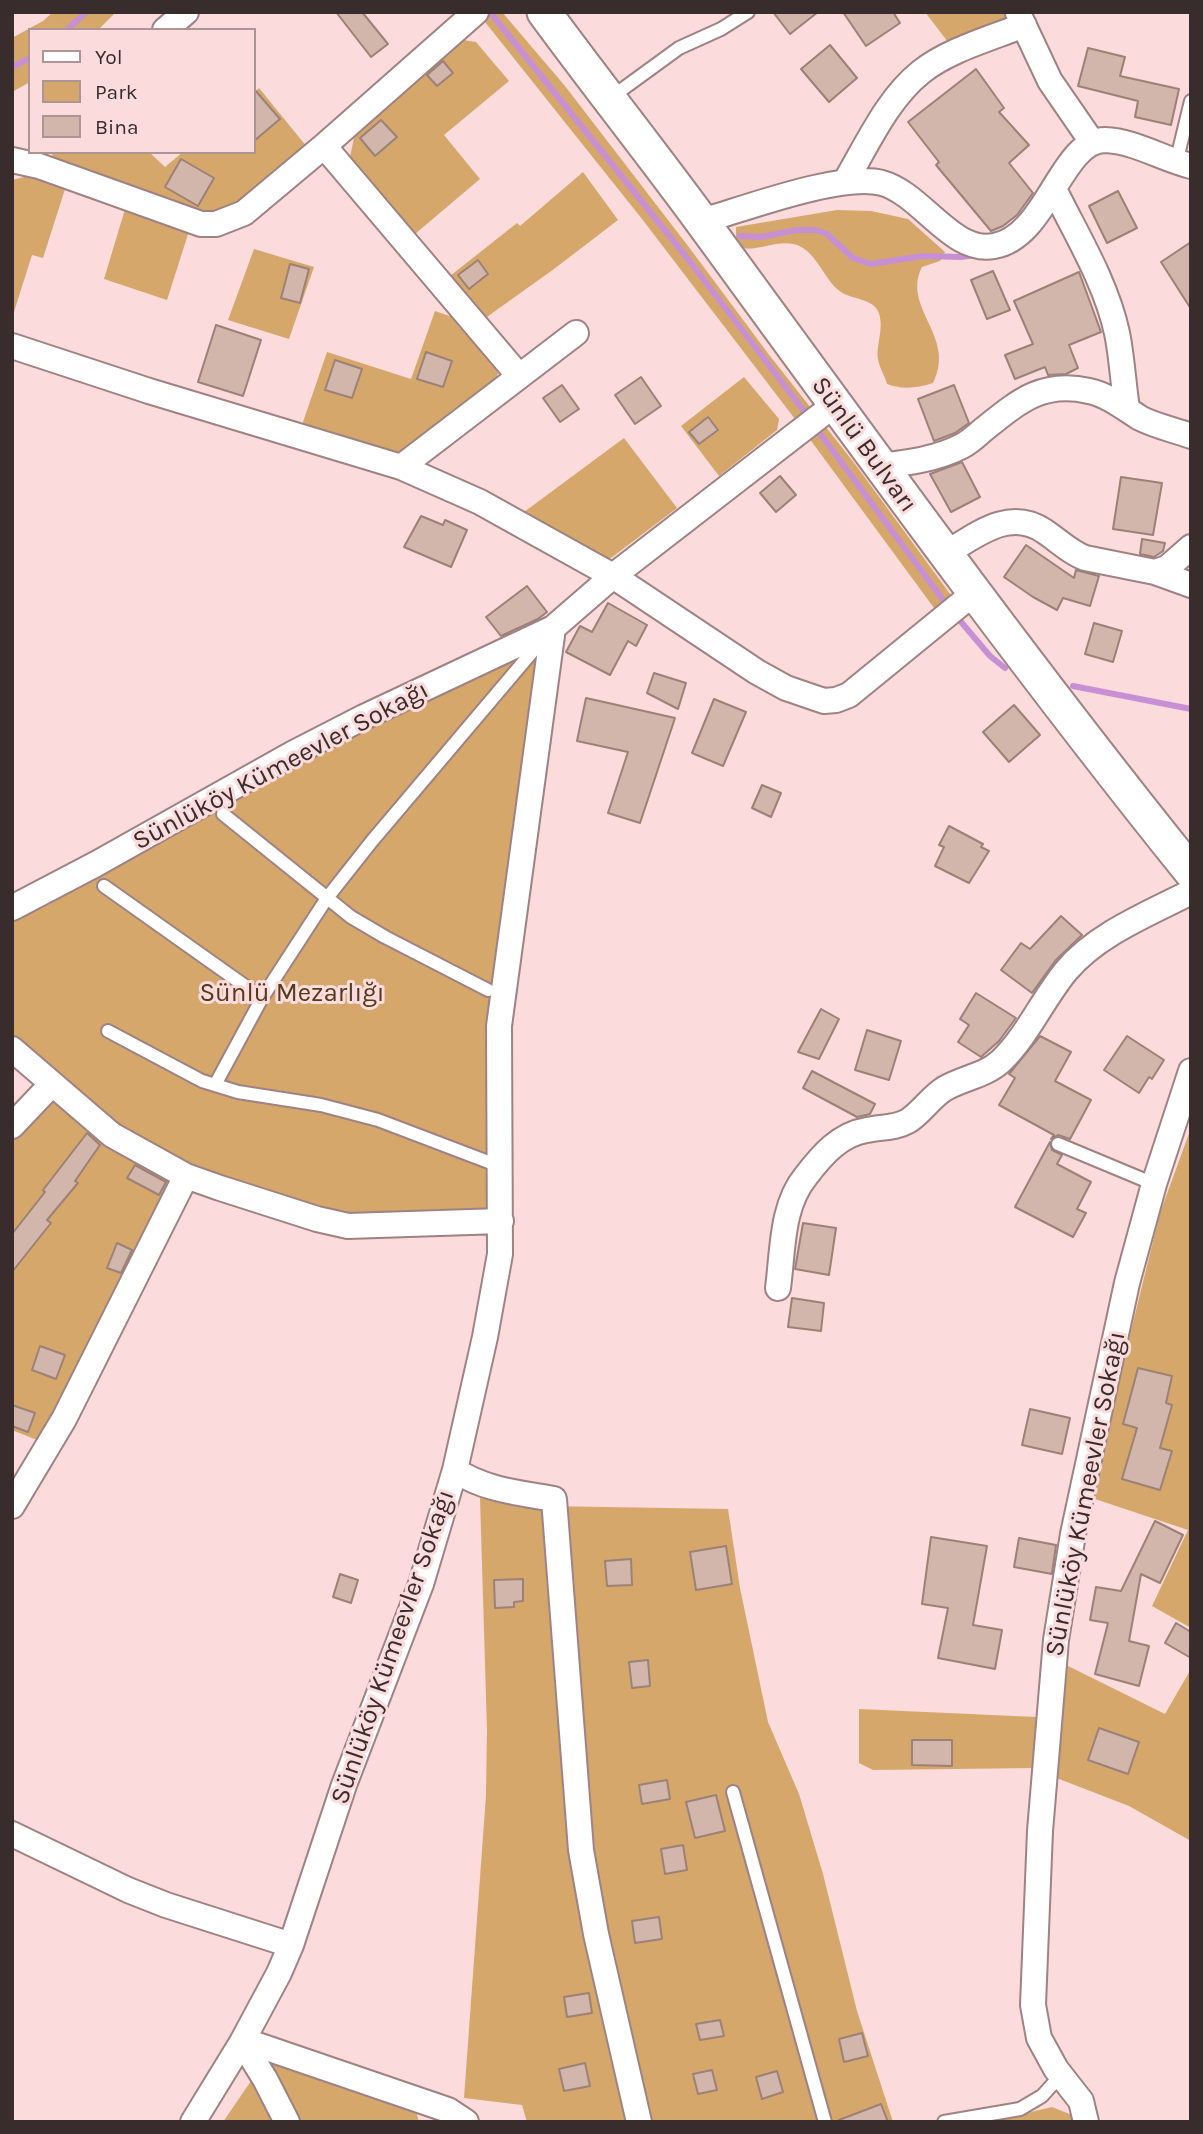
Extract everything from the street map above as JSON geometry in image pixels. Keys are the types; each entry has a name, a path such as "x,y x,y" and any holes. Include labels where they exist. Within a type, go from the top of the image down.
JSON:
{"main road":[{"name":"Sünlü Bulvarı","path":"544,12 702,221 974,593 1191,872"}],"street":[{"path":"167,28 186,12"},
{"path":"28,143 12,157 181,218 216,225 244,213 324,146 472,13"},
{"path":"845,182 897,97 923,70 1021,19 1051,81 1093,142"},
{"path":"702,221 845,182 880,182 910,195 963,241 991,247 1006,244 1020,235 1033,221 1078,155 1093,142 1117,141 1183,164"},
{"path":"324,146 519,376"},
{"path":"1054,189 1110,311 1117,332 1127,408"},
{"path":"401,467 576,332"},
{"path":"12,346 149,391 401,467 490,507 613,576 786,688 824,701 842,698 864,684 974,593"},
{"path":"880,466 908,463 946,453 964,445 1027,397 1047,389 1090,391 1127,408 1141,418 1191,436"},
{"name":"Sünlüköy Kümeevler Sokağı","path":"12,908 292,754 553,628 613,576 834,405"},
{"path":"945,554 994,525 1024,521 1041,528 1074,554 1155,572 1191,585"},
{"path":"1155,572 1167,568 1191,547"},
{"name":"Sünlüköy Kümeevler Sokağı","path":"193,2122 242,2041 291,1945 344,1785 421,1584 455,1470 496,1283 501,1221 499,1026 553,628"},
{"path":"778,1288 792,1199 803,1179 832,1146 846,1136 863,1130 898,1126 945,1089 994,1067 1013,1046 1077,959 1113,934 1191,892"},
{"path":"12,1049 112,1135 186,1176 317,1219 348,1226 501,1221"},
{"name":"Sünlüköy Kümeevler Sokağı","path":"1086,2122 1081,2101 1047,2055 1039,2038 1033,2005 1040,1831 1056,1640 1073,1534 1127,1283 1154,1184 1191,1071"},
{"path":"12,1126 51,1085"},
{"path":"12,1506 64,1419 186,1176"},
{"path":"455,1470 477,1483 554,1499 581,1850 593,1923 639,2122"},
{"path":"12,1834 128,1890 291,1945"},
{"path":"242,2041 287,2122"},
{"path":"242,2041 448,2110 466,2122"}],"lane":[{"path":"609,99 679,48 721,29 748,12"},
{"path":"1183,164 1191,101"},
{"path":"215,1085 262,998 327,898 553,628"},
{"path":"223,814 351,917 488,990"},
{"path":"104,886 262,998"},
{"path":"108,1031 190,1076 215,1085 238,1092 321,1105 360,1115 499,1167"},
{"path":"1058,1144 1154,1184"},
{"path":"733,1793 825,2122"},
{"path":"944,2122 1020,2109 1042,2096 1061,2075"}],"green space":[{"path":"53,12 116,12 100,28 30,28"},
{"path":"477,12 502,12 565,86 688,246 855,464 953,598 937,612 795,419 642,219"},
{"path":"925,12 1012,12 1016,22 951,46"},
{"path":"28,29 28,83 12,92 12,38"},
{"path":"463,40 476,42 509,81 444,135 480,179 415,234 350,157 356,128"},
{"path":"259,88 307,147 234,209 208,215 55,161 52,154 151,154 165,167 181,154 256,154 256,91"},
{"path":"583,172 618,220 484,319 450,276 517,223 520,226"},
{"path":"32,175 66,186 43,258 32,255 12,318 12,180"},
{"path":"126,206 190,228 167,300 104,279"},
{"path":"837,210 871,211 908,219 945,252 940,261 922,267 917,282 918,296 935,336 938,351 939,366 933,383 910,388 887,384 878,359 881,323 878,311 866,301 841,292 814,258 801,247 786,243 751,248 736,247 736,227"},
{"path":"254,249 314,267 289,339 228,320"},
{"path":"435,311 455,318 500,369 495,380 410,453 389,455 302,425 327,352 411,379"},
{"path":"744,377 779,419 777,430 719,476 681,426"},
{"path":"624,438 677,508 611,558 597,559 520,515"},
{"name":"Sünlü Mezarlığı","path":"531,648 539,663 491,1209 345,1218 192,1168 115,1128 12,1039 12,921 50,904 307,758"},
{"path":"53,1093 174,1176 124,1279 37,1440 12,1430 12,1137"},
{"path":"1191,1128 1191,1628 1152,1606 1188,1530 1095,1499 1125,1355 1160,1213"},
{"path":"480,1498 545,1506 728,1509 740,1588 768,1722 799,1794 823,1874 857,2011 893,2122 527,2122 522,2105 464,2098 486,1795 487,1730"},
{"path":"1066,1665 1165,1714 1191,1669 1191,1841 1129,1806 1054,1777"},
{"path":"859,1709 1036,1717 1034,1768 873,1770 859,1763"},
{"path":"266,2059 412,2098 419,2122 223,2122"},
{"path":"1052,2107 1072,2115 1076,2122 989,2122"}],"building":[{"path":"336,12 362,12 388,44 371,57"},
{"path":"773,12 818,12 790,34"},
{"path":"843,12 893,12 900,23 866,46"},
{"path":"830,45 857,78 829,102 801,69"},
{"path":"1088,48 1125,57 1120,76 1179,89 1171,125 1135,117 1138,101 1078,86"},
{"path":"443,61 453,73 437,86 427,75"},
{"path":"976,69 1004,108 999,112 1029,145 1009,163 1033,193 1017,215 991,231 936,165 939,162 908,122"},
{"path":"256,91 280,119 256,139"},
{"path":"381,120 397,137 375,156 360,138"},
{"path":"181,159 214,178 198,206 165,187"},
{"path":"1118,191 1137,228 1107,243 1089,206"},
{"path":"1191,242 1191,309 1161,262"},
{"path":"478,260 488,274 469,289 458,275"},
{"path":"290,264 309,269 300,303 281,298"},
{"path":"993,271 1010,310 987,319 971,280"},
{"path":"1079,272 1101,332 1069,345 1078,368 1066,374 1048,375 1045,367 1015,379 1005,355 1033,344 1014,301"},
{"path":"216,325 261,340 243,396 198,382"},
{"path":"426,352 452,361 443,387 417,379"},
{"path":"335,360 362,369 352,398 325,390"},
{"path":"641,377 661,406 635,424 615,395"},
{"path":"562,385 579,409 560,422 543,398"},
{"path":"954,385 969,423 955,433 934,441 918,399"},
{"path":"708,417 718,430 699,444 689,432"},
{"path":"962,462 980,497 951,512 930,474"},
{"path":"780,476 796,495 776,512 760,493"},
{"path":"1121,477 1162,483 1153,535 1113,529"},
{"path":"421,516 443,525 445,520 467,530 451,567 404,547"},
{"path":"1142,539 1165,543 1163,551 1154,557 1140,554"},
{"path":"1026,545 1074,578 1076,570 1099,576 1090,606 1063,598 1057,610 1004,577"},
{"path":"527,586 547,612 501,636 486,617"},
{"path":"608,603 647,625 636,646 628,641 610,675 566,652 580,626 592,632"},
{"path":"1094,623 1122,631 1113,662 1085,654"},
{"path":"654,673 686,683 678,709 647,693"},
{"path":"586,698 675,718 640,823 608,813 628,752 577,741"},
{"path":"714,699 746,712 723,766 692,753"},
{"path":"1014,705 1040,735 1009,762 983,732"},
{"path":"762,785 781,793 771,817 752,808"},
{"path":"949,826 983,844 981,847 989,851 969,883 935,866 944,847 939,845"},
{"path":"1061,916 1082,935 1055,961 1032,993 1001,970 1021,943 1030,949"},
{"path":"976,993 1016,1018 999,1041 981,1057 958,1042 969,1025 960,1019"},
{"path":"821,1009 839,1019 819,1059 798,1052"},
{"path":"867,1030 901,1041 889,1080 855,1070"},
{"path":"1040,1036 1071,1052 1055,1081 1091,1100 1070,1139 1058,1135 1051,1139 1054,1135 999,1105 1015,1078 1009,1074"},
{"path":"1127,1036 1164,1060 1139,1093 1104,1070"},
{"path":"812,1071 875,1104 870,1114 857,1117 803,1088"},
{"path":"87,1133 100,1145 75,1181 78,1183 47,1220 51,1223 12,1272 12,1234"},
{"path":"1050,1142 1052,1150 1062,1155 1057,1164 1091,1182 1077,1209 1086,1213 1073,1237 1015,1207"},
{"path":"135,1165 166,1182 159,1195 127,1178"},
{"path":"803,1223 836,1228 829,1275 795,1269"},
{"path":"117,1243 132,1250 121,1273 107,1268"},
{"path":"792,1298 824,1303 821,1331 788,1327"},
{"path":"40,1346 65,1355 56,1379 32,1370"},
{"path":"1138,1368 1172,1376 1166,1403 1172,1405 1160,1448 1172,1451 1160,1490 1122,1479 1137,1428 1123,1424"},
{"path":"12,1405 35,1413 28,1432 12,1426"},
{"path":"1030,1409 1070,1418 1062,1454 1022,1445"},
{"path":"1155,1521 1183,1535 1160,1583 1141,1574 1129,1641 1149,1646 1139,1686 1095,1674 1108,1623 1090,1620 1096,1587 1121,1591"},
{"path":"931,1537 987,1546 973,1625 1002,1630 995,1669 938,1658 948,1608 922,1604"},
{"path":"1019,1538 1056,1545 1052,1574 1014,1567"},
{"path":"726,1546 732,1584 696,1590 690,1552"},
{"path":"631,1559 632,1585 607,1586 605,1561"},
{"path":"340,1574 358,1580 351,1603 333,1597"},
{"path":"523,1579 523,1601 514,1602 514,1607 495,1608 494,1580"},
{"path":"1176,1623 1191,1632 1191,1658 1165,1643"},
{"path":"648,1660 650,1686 632,1688 629,1662"},
{"path":"1099,1728 1139,1742 1128,1774 1088,1760"},
{"path":"912,1740 952,1740 952,1766 912,1765"},
{"path":"667,1780 670,1799 642,1804 639,1785"},
{"path":"716,1795 725,1831 695,1838 686,1802"},
{"path":"683,1845 687,1870 665,1874 661,1849"},
{"path":"659,1917 662,1939 635,1943 632,1921"},
{"path":"589,1993 592,2013 567,2017 564,1997"},
{"path":"720,2020 724,2036 700,2040 696,2024"},
{"path":"862,2033 868,2056 844,2062 839,2039"},
{"path":"585,2063 590,2086 564,2091 559,2069"},
{"path":"712,2070 717,2090 698,2094 693,2074"},
{"path":"777,2071 783,2092 762,2099 756,2077"},
{"path":"881,2104 888,2122 839,2122 839,2120"}],"waterway":[{"path":"69,28 86,12"},
{"path":"490,12 688,259 810,419"},
{"path":"12,67 28,59"},
{"path":"740,236 761,237 797,230 816,230 827,234 853,258 871,264 923,256 976,255"},
{"path":"816,428 949,608"},
{"path":"956,616 990,656 1005,668"},
{"path":"1073,686 1191,709"}]}
